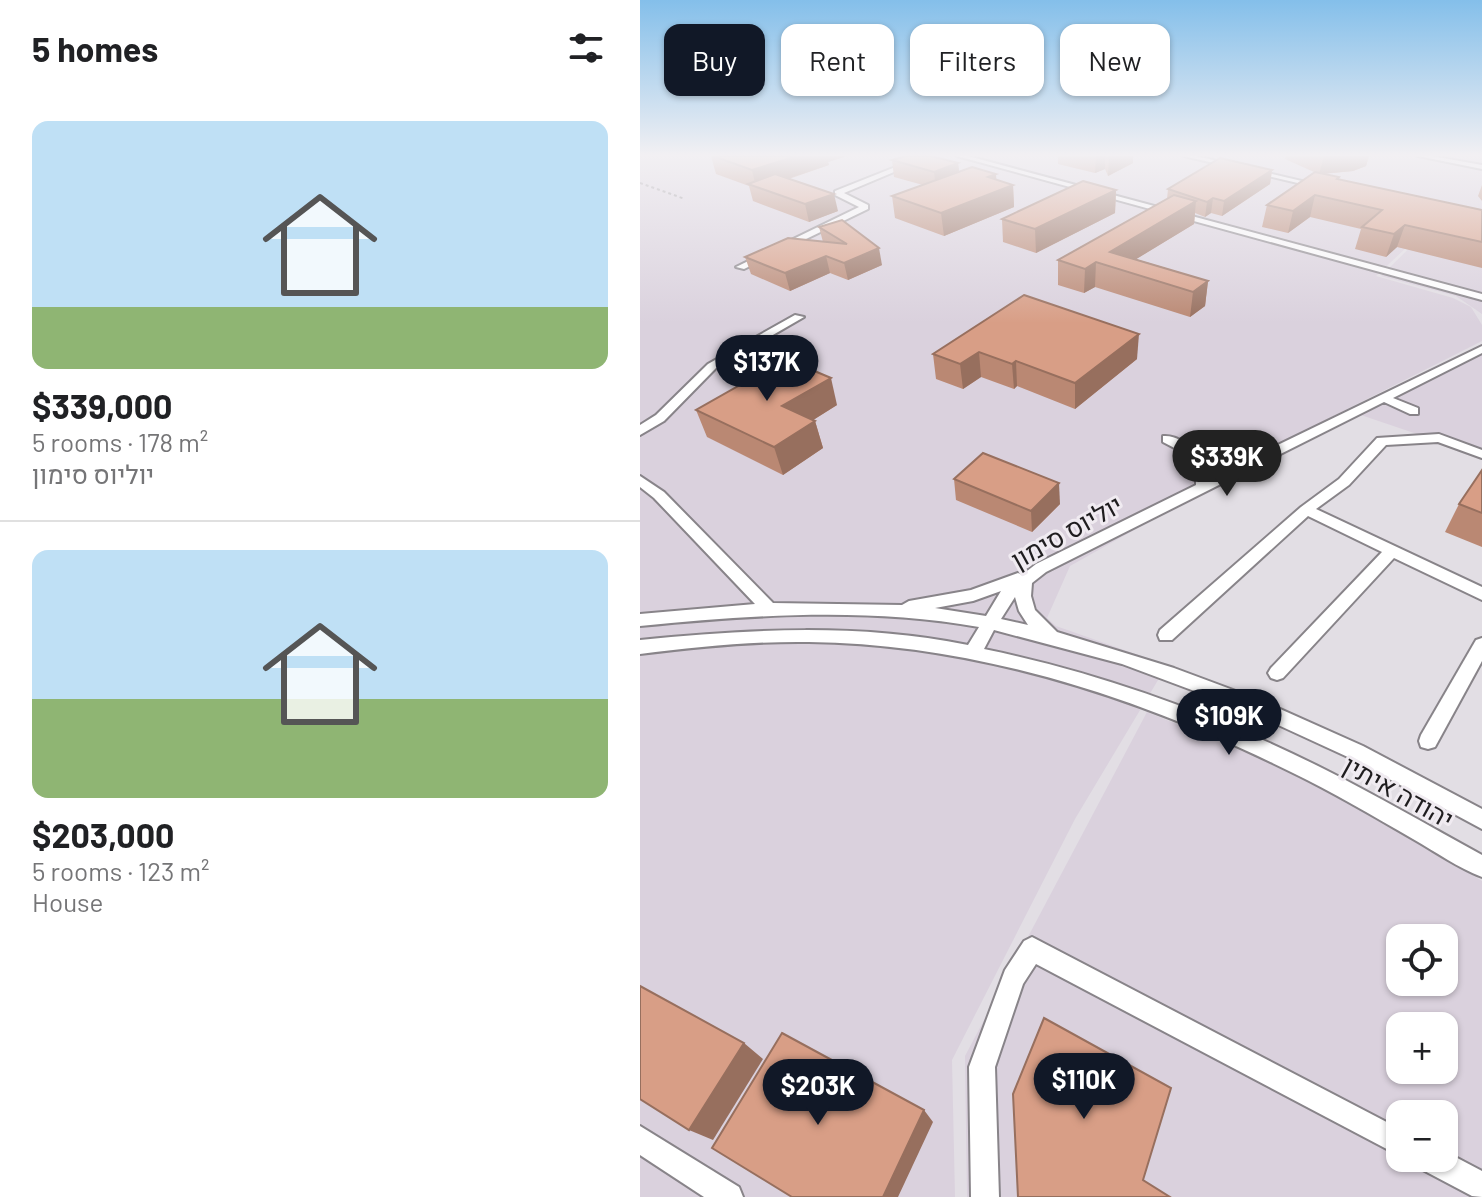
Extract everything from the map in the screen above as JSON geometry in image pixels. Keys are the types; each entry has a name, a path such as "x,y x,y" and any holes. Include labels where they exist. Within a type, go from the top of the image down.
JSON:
{"street":[{"path":"741,267 855,212"},
{"path":"1167,212 1482,297"},
{"path":"1451,289 1482,304"},
{"path":"640,431 660,418 712,366 799,317"},
{"name":"יוליוס סימון","path":"973,652 988,622 1007,595 1041,568 1482,349"},
{"path":"1386,399 1414,411"},
{"path":"1166,635 1306,510 1344,482 1382,441 1439,438 1482,454"},
{"path":"1168,439 1191,451 1231,460 1264,459"},
{"path":"1191,451 1203,462 1203,488"},
{"path":"640,480 659,495 769,609"},
{"path":"1306,510 1482,594"},
{"path":"1277,673 1392,551"},
{"path":"874,610 973,595 1041,568"},
{"path":"1025,580 1023,595 1031,620 1053,636 1072,644"},
{"path":"640,620 769,609 874,610 988,622"},
{"name":"יהודה איתין","path":"988,622 1072,644 1184,679 1257,706 1341,744 1482,819"},
{"path":"640,647 756,636 834,636 973,652"},
{"path":"640,657 669,644"},
{"path":"1428,741 1482,645"},
{"name":"יהודה איתין","path":"973,652 1059,674 1165,708 1234,735 1314,773 1482,867"},
{"path":"985,1197 982,1067 1013,978 1032,949 1386,1136"},
{"path":"640,1139 729,1197"},
{"path":"1456,1172 1482,1186"}],"shaded area":[{"path":"640,212 1482,212 1482,229 1437,219 1376,276 1453,298 1471,307 1482,325 1482,341 1254,456 1177,506 1070,566 1047,618 1056,626 1167,665 1075,819 952,1060 955,1197 640,1197"},
{"path":"1438,220 1482,230 1482,314 1456,296 1381,276"},
{"path":"1482,344 1482,456 1352,412"},
{"path":"1147,712 1312,779 1482,881 1482,1197 967,1197 965,1056"}],"building":[{"path":"1017,212 1071,212 1035,229 1002,219"},
{"path":"1144,212 1178,212 1110,252 1208,281 1193,292 1096,262 1085,269 1058,260"},
{"path":"1380,212 1482,212 1482,242 1405,225 1394,234 1362,227"},
{"path":"842,220 879,248 844,263 826,256 785,273 745,257 788,238 847,244 819,227"},
{"path":"1024,295 1139,334 1075,383 1016,361 1012,364 979,352 960,364 933,354"},
{"path":"786,359 831,378 782,406 815,421 774,447 696,410"},
{"path":"983,453 1059,483 1031,511 954,479"},
{"path":"1482,470 1482,513 1459,504"},
{"path":"640,986 744,1043 689,1130 640,1099"},
{"path":"1044,1018 1171,1088 1143,1180 1170,1197 1018,1197 1013,1094"},
{"path":"782,1033 924,1110 883,1197 792,1197 712,1148"}]}
